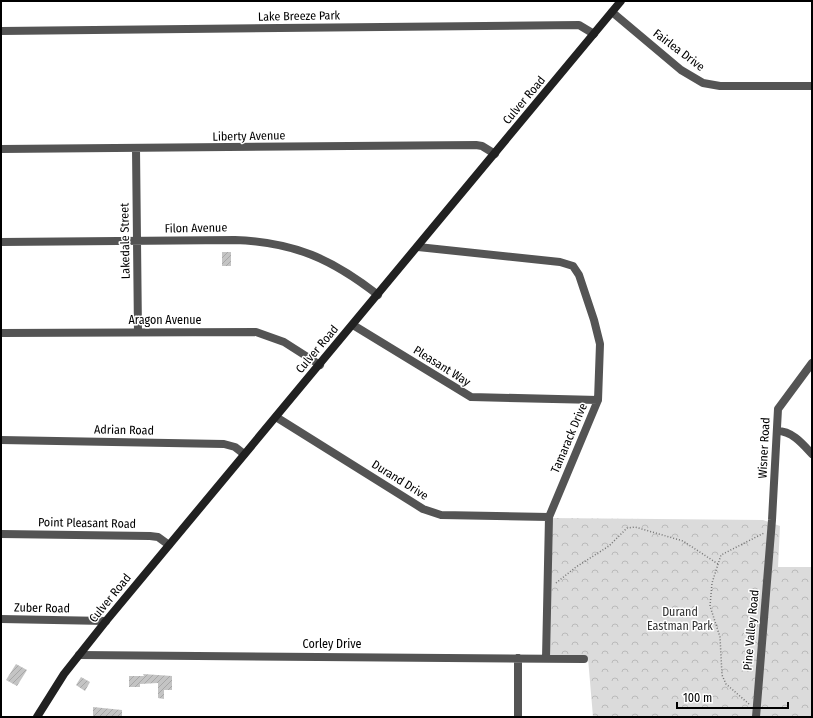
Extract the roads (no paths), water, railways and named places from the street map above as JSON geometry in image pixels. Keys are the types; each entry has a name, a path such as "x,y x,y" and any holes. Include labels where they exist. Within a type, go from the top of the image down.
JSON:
{"main road":[{"name":"Culver Road","path":"37,717 79,655 106,621 621,1"}],"street":[{"name":"Fairlea Drive","path":"612,12 681,70 703,83 720,86 812,86"},
{"name":"Lake Breeze Park","path":"1,31 579,26 594,34"},
{"name":"Liberty Avenue","path":"1,149 476,145 495,154"},
{"name":"Lakedale Street","path":"136,149 138,332"},
{"name":"Filon Avenue","path":"1,242 235,240 288,246 305,251 332,263 361,281 378,295"},
{"name":"Tamarack Drive","path":"418,247 560,262 573,266 582,283 594,320 600,344 598,400 549,517 546,658"},
{"name":"Pleasant Way","path":"353,325 471,397 598,400"},
{"name":"Aragon Avenue","path":"1,333 256,332 284,342 320,365"},
{"name":"Wisner Road","path":"770,545 778,409 812,363"},
{"name":"Durand Drive","path":"276,417 423,509 432,513 441,515 549,517"},
{"path":"777,431 785,431 798,439 812,454"},
{"name":"Adrian Road","path":"1,440 224,444 235,447 244,454"},
{"name":"Point Pleasant Road","path":"1,534 150,536 158,537 169,545"},
{"name":"Pine Valley Road","path":"756,715 770,545"},
{"name":"Zuber Road","path":"1,618 106,621"},
{"name":"Corley Drive","path":"79,655 584,659"},
{"path":"518,658 518,717"}],"park label":[{"name":"Durand Eastman Park","path":"680,619"}]}
